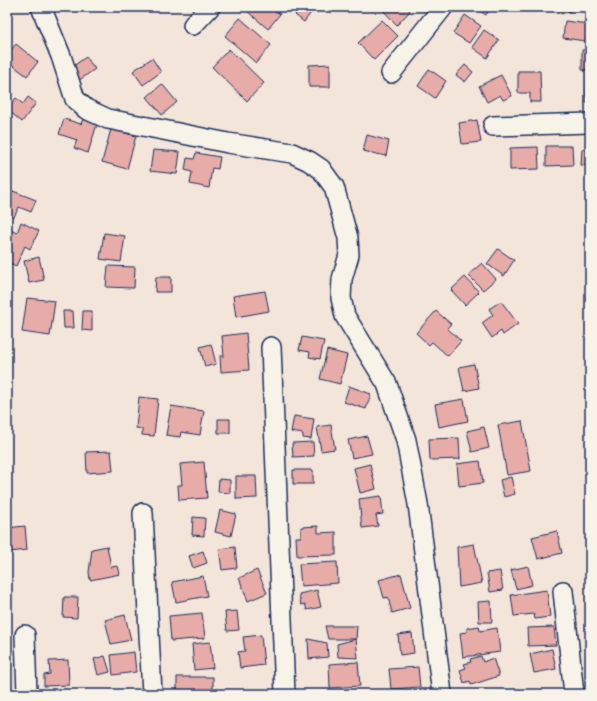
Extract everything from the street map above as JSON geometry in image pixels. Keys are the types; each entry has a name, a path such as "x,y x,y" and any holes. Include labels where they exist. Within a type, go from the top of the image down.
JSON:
{"street":[{"path":"41,7 61,56 75,99 86,109 108,119 228,143 292,153 310,161 321,169 334,187 348,238 349,255 342,279 341,298 345,316 387,384 406,440 418,504 442,694"},
{"path":"193,25 210,7"},
{"path":"391,73 443,7"},
{"path":"493,126 590,123"},
{"path":"271,347 285,694"},
{"path":"143,513 152,694"},
{"path":"563,591 574,694"},
{"path":"25,635 27,694"}],"building":[{"path":"250,7 271,7 280,14 268,29 247,11"},
{"path":"301,7 309,7 313,10 304,22 295,15"},
{"path":"380,7 406,7 410,11 397,25"},
{"path":"474,7 491,7 486,15"},
{"path":"558,7 583,7 561,14"},
{"path":"465,15 481,26 469,43 453,33"},
{"path":"240,18 271,45 256,63 225,36"},
{"path":"382,20 398,36 374,60 358,43"},
{"path":"565,21 588,24 586,41 563,38"},
{"path":"484,30 499,40 487,58 472,47"},
{"path":"16,44 38,62 27,76 7,61 7,55"},
{"path":"229,49 264,83 247,101 212,67"},
{"path":"582,50 590,50 590,70 582,70"},
{"path":"86,57 95,69 78,81 69,69"},
{"path":"152,58 161,72 143,85 133,71"},
{"path":"330,64 330,87 309,87 309,65"},
{"path":"465,65 473,72 465,82 456,75"},
{"path":"429,69 446,81 435,98 418,86"},
{"path":"518,71 540,71 541,102 530,102 530,93 518,93"},
{"path":"587,72 590,72 590,103 586,103"},
{"path":"501,75 512,96 503,100 500,95 487,102 479,86"},
{"path":"162,84 177,102 162,115 147,97"},
{"path":"28,97 36,103 22,122 7,109 16,98 23,104"},
{"path":"84,116 98,121 88,153 74,148 77,140 59,134 64,119 81,124"},
{"path":"477,120 481,142 462,144 459,123"},
{"path":"111,129 136,136 127,169 102,162"},
{"path":"367,135 389,141 386,156 363,151"},
{"path":"546,146 572,146 573,165 546,166"},
{"path":"538,147 539,169 510,170 510,148"},
{"path":"582,149 590,150 590,166 581,165"},
{"path":"153,150 180,152 177,174 150,171"},
{"path":"196,153 220,157 218,169 212,168 209,188 190,184 192,172 185,170 187,158 194,159"},
{"path":"13,191 36,200 31,212 19,207 14,217 7,214 7,199 9,200"},
{"path":"21,222 39,231 30,249 25,246 16,266 7,262 7,235 11,230 17,233"},
{"path":"104,233 125,236 121,262 100,259"},
{"path":"498,249 514,260 504,276 487,264"},
{"path":"39,257 44,280 29,283 24,261"},
{"path":"482,263 496,279 483,290 468,275"},
{"path":"108,266 135,267 134,288 106,287"},
{"path":"156,277 171,277 171,292 155,292"},
{"path":"465,277 479,292 465,305 451,290"},
{"path":"265,291 269,311 236,317 233,296"},
{"path":"27,298 55,301 50,336 22,332"},
{"path":"501,301 518,324 503,335 501,331 492,338 482,323 493,315 489,309"},
{"path":"63,311 73,311 74,328 64,328"},
{"path":"83,311 92,311 92,331 82,330"},
{"path":"436,311 451,324 447,328 461,341 448,356 432,342 429,345 416,333"},
{"path":"246,333 249,370 221,372 220,356 224,356 222,336"},
{"path":"302,337 324,341 320,359 309,357 310,352 299,350"},
{"path":"211,344 216,364 205,367 200,347"},
{"path":"327,350 347,355 340,384 320,379"},
{"path":"474,364 479,388 464,391 459,367"},
{"path":"349,386 371,394 366,409 344,402"},
{"path":"139,397 158,399 154,436 142,435 142,429 136,428"},
{"path":"464,399 468,421 439,427 435,404"},
{"path":"171,406 204,411 200,435 181,432 180,437 166,435"},
{"path":"294,416 314,419 311,439 303,438 303,434 291,432"},
{"path":"218,419 230,419 230,433 218,433"},
{"path":"522,421 531,471 507,475 498,425"},
{"path":"331,425 335,449 321,451 317,427"},
{"path":"484,427 489,448 472,452 467,431"},
{"path":"367,436 372,454 352,458 348,440"},
{"path":"459,438 460,459 430,460 429,439"},
{"path":"313,442 314,456 293,457 292,443"},
{"path":"111,451 113,471 87,473 86,452"},
{"path":"480,461 483,483 459,486 457,464"},
{"path":"204,462 207,498 179,500 178,485 182,485 180,464"},
{"path":"370,464 376,489 360,493 354,468"},
{"path":"293,470 313,470 313,484 293,484"},
{"path":"236,476 256,476 257,498 236,499"},
{"path":"511,477 515,494 504,497 500,480"},
{"path":"219,479 230,480 230,493 218,492"},
{"path":"381,496 383,514 376,515 378,526 362,528 359,499"},
{"path":"220,510 236,514 231,536 215,532"},
{"path":"193,517 205,518 204,536 192,535"},
{"path":"25,526 27,550 10,552 10,547 7,547 7,528"},
{"path":"318,526 318,533 336,532 336,555 297,556 296,537 301,537 301,527"},
{"path":"557,531 562,553 538,559 532,537"},
{"path":"474,544 482,583 459,587 457,547"},
{"path":"107,546 111,567 118,566 120,574 90,580 89,572 92,549"},
{"path":"235,547 237,568 222,570 219,549"},
{"path":"203,551 207,563 193,568 189,556"},
{"path":"337,562 338,583 301,586 299,564"},
{"path":"528,566 532,585 516,589 511,570"},
{"path":"257,570 267,593 248,601 239,578"},
{"path":"500,571 503,590 490,592 487,573"},
{"path":"401,574 410,608 392,613 388,597 384,598 379,580"},
{"path":"203,576 207,596 176,602 172,582"},
{"path":"317,590 321,607 307,610 305,604 301,605 299,594"},
{"path":"547,590 550,617 535,619 534,614 514,616 511,595"},
{"path":"64,597 78,597 77,618 63,617"},
{"path":"491,601 492,622 479,622 478,602"},
{"path":"237,611 239,630 227,631 225,612"},
{"path":"202,613 205,638 171,641 169,616"},
{"path":"125,615 131,640 111,644 105,620"},
{"path":"325,626 357,626 356,639 328,639"},
{"path":"479,626 480,631 497,628 500,652 463,657 460,633 467,632 467,628"},
{"path":"554,627 556,645 528,646 527,628"},
{"path":"412,633 414,653 400,655 398,635"},
{"path":"261,635 264,665 240,668 238,652 245,651 243,637"},
{"path":"308,639 327,643 328,657 309,659"},
{"path":"356,639 358,658 338,657 337,644"},
{"path":"210,642 213,668 194,670 192,644"},
{"path":"552,649 556,669 534,673 530,654"},
{"path":"134,652 136,672 113,675 111,655"},
{"path":"105,656 110,672 98,675 94,659"},
{"path":"481,656 483,662 493,658 499,676 471,685 470,681 464,683 460,670 466,668 464,664 471,662 470,659"},
{"path":"68,660 69,685 44,686 44,675 50,674 49,661"},
{"path":"358,662 360,686 330,688 329,664"},
{"path":"418,667 420,687 391,689 389,669"},
{"path":"177,677 213,677 213,694 177,694"}]}
